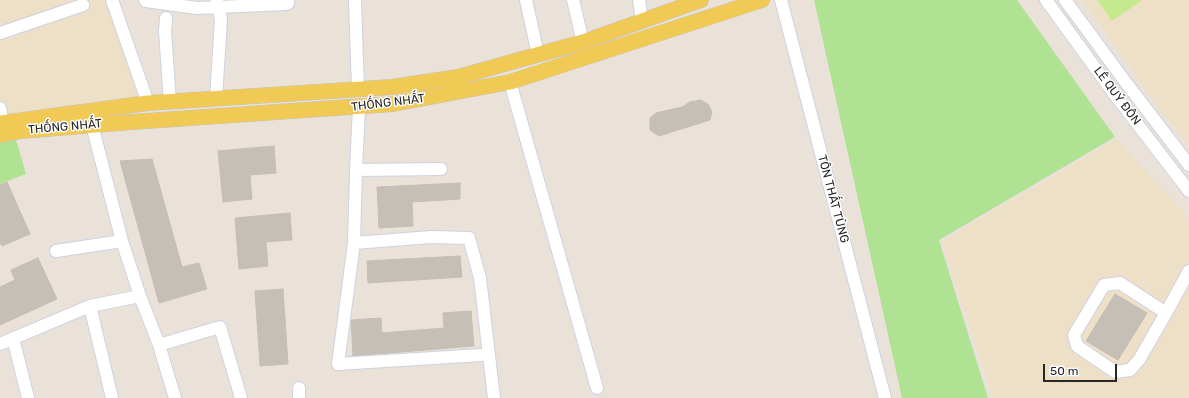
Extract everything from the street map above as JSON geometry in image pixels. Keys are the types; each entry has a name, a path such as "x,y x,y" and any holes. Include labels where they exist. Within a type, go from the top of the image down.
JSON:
{"main road":[{"name":"THỐNG NHẤT","path":"1,122 148,103 392,87 458,77 583,42 642,21 675,5 701,0"},
{"name":"THỐNG NHẤT","path":"1,122 21,131 393,104 510,82 762,0"},
{"path":"170,102 172,119"}],"street":[{"path":"112,0 148,103"},
{"path":"145,0 197,8 218,4 285,4 288,3 288,0"},
{"path":"355,0 358,89"},
{"path":"526,0 538,55"},
{"path":"573,0 583,42"},
{"path":"639,0 642,21"},
{"name":"TÔN THẤT TÙNG","path":"781,0 885,398"},
{"name":"LÊ QUÝ ĐÔN","path":"1046,0 1112,91 1189,191"},
{"name":"LÊ QUÝ ĐÔN","path":"1065,0 1189,165"},
{"path":"216,98 221,20 218,4"},
{"path":"0,33 83,5"},
{"path":"166,18 165,31 170,102"},
{"path":"1112,91 1124,80"},
{"path":"510,82 597,388"},
{"path":"360,107 356,170 354,243 338,364 482,356"},
{"path":"92,125 122,241 140,296 159,345 175,398"},
{"path":"356,170 441,168"},
{"path":"354,243 431,237 469,238 480,278 494,398"},
{"path":"56,252 122,241"},
{"path":"1166,313 1120,283 1104,285 1074,335 1077,346 1115,372 1130,370 1139,360 1166,313 1189,271"},
{"path":"0,344 90,306 140,296"},
{"path":"90,306 112,398"},
{"path":"159,345 220,327 241,398"},
{"path":"13,338 28,398"}],"shaded area":[{"path":"0,0 111,0 142,98 0,115"},
{"path":"1082,0 1189,0 1189,145 1163,113"},
{"path":"1117,139 1189,218 1189,398 993,398 942,241"}],"green space":[{"path":"814,0 1017,0 1115,137 939,240 988,398 902,398"},
{"path":"1097,0 1142,0 1112,21"},
{"path":"14,133 26,174 0,184 0,136"}],"building":[{"path":"700,100 708,104 712,112 710,120 659,136 650,130 650,118 656,113 682,107 690,102"},
{"path":"274,146 276,173 250,175 252,199 223,202 218,151"},
{"path":"152,159 182,267 199,263 207,289 159,303 120,161"},
{"path":"7,182 30,234 2,246 0,242 0,185"},
{"path":"460,183 460,199 412,202 413,226 379,228 377,187"},
{"path":"290,213 292,240 266,242 268,266 239,269 235,218"},
{"path":"460,256 462,277 368,283 367,261"},
{"path":"38,258 57,299 0,325 0,287 15,280 11,270"},
{"path":"283,289 288,364 260,366 255,291"},
{"path":"1115,294 1147,313 1118,360 1086,341"},
{"path":"471,311 474,346 353,356 351,320 381,318 382,333 444,328 443,313"}]}
